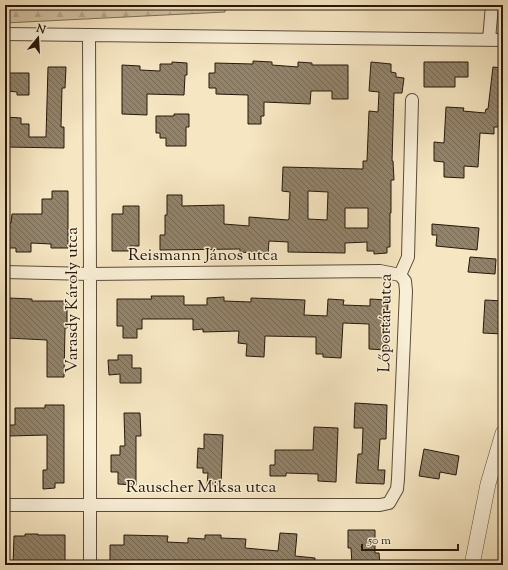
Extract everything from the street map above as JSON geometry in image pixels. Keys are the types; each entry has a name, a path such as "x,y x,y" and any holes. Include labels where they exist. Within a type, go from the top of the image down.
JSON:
{"street":[{"path":"489,40 492,5"},
{"path":"5,34 503,40"},
{"name":"Varasdy Károly utca","path":"89,34 90,565"},
{"name":"Lőportár utca","path":"394,497 398,479 406,291 405,281 400,275 408,257 412,100"},
{"name":"Reismann János utca","path":"5,272 90,274 380,272 400,275"},
{"path":"472,565 488,484 503,433"},
{"name":"Rauscher Miksa utca","path":"5,505 380,505 389,503 394,497"}],"green space":[{"path":"5,5 225,5 225,12 5,23"}],"building":[{"path":"253,61 272,62 272,65 298,67 298,62 312,63 312,65 348,65 348,99 332,99 332,91 311,91 310,104 264,102 264,116 261,116 261,124 248,124 248,95 216,94 216,88 209,88 209,73 215,73 215,63 253,64"},
{"path":"172,62 187,63 184,95 147,94 147,115 122,114 122,65 140,66 140,70 160,71 160,64 172,64"},
{"path":"371,62 391,64 391,72 396,73 396,77 404,78 402,93 394,93 392,161 394,180 391,180 390,247 387,247 387,253 374,254 374,251 367,251 367,242 345,243 345,253 288,252 288,242 269,241 268,254 240,252 240,249 160,250 160,235 165,235 167,195 182,195 182,206 224,205 224,224 249,226 249,217 289,219 290,192 282,191 283,167 363,169 363,161 367,161 369,111 378,112 379,92 369,91","holes":["308,191 328,192 327,220 308,219","345,208 368,208 368,228 345,228"]},
{"path":"424,62 468,62 468,77 455,77 455,87 424,87"},
{"path":"48,67 66,67 65,88 62,88 61,127 64,127 64,148 5,147 5,117 21,118 21,124 29,124 29,137 46,137"},
{"path":"493,67 503,68 503,127 494,127 494,134 480,133 478,167 464,166 464,178 444,177 444,162 434,161 434,142 444,143 446,107 464,108 463,111 485,113 486,109 488,109"},
{"path":"7,73 29,73 29,95 17,95 17,92 7,91"},
{"path":"174,114 189,114 189,127 186,127 186,146 166,146 166,138 160,138 160,133 156,133 156,116 174,116"},
{"path":"52,191 68,191 68,248 51,248 51,244 31,243 31,252 16,252 16,248 7,248 7,223 11,223 12,214 42,214 42,199 52,199"},
{"path":"123,206 139,206 139,246 130,246 130,251 112,251 112,214 123,214"},
{"path":"432,224 479,228 477,250 436,246 437,235 432,235"},
{"path":"470,257 496,259 495,274 468,272"},
{"path":"151,296 184,296 184,305 207,305 207,298 224,297 224,301 251,302 251,298 305,300 304,315 327,316 328,299 344,300 343,305 370,306 370,299 388,300 386,350 369,349 369,324 343,323 341,358 323,357 323,354 316,354 316,337 265,336 264,357 246,356 247,344 238,343 239,331 203,332 203,329 193,330 193,319 142,319 142,329 137,329 137,338 123,338 123,326 117,326 117,299 152,299"},
{"path":"9,298 32,299 32,301 67,301 64,377 47,377 47,340 7,338"},
{"path":"485,300 503,301 503,334 483,333"},
{"path":"118,355 132,355 132,368 141,368 141,383 120,383 120,374 109,375 108,360 118,360"},
{"path":"355,403 387,405 386,439 380,439 378,470 385,470 384,484 356,483 358,454 362,454 363,428 354,428"},
{"path":"45,405 64,405 64,483 55,483 55,488 43,489 43,470 47,470 47,435 9,436 9,425 15,425 15,408 45,408"},
{"path":"124,413 140,413 141,436 136,436 136,485 118,484 118,472 111,472 111,455 120,455 120,446 125,446"},
{"path":"314,427 338,428 336,482 318,481 318,474 286,473 286,476 270,476 270,465 275,465 275,450 313,450"},
{"path":"204,434 223,435 221,485 207,485 208,473 203,473 203,468 197,468 198,448 204,449"},
{"path":"424,449 459,456 456,475 440,472 439,479 419,476"},
{"path":"348,530 375,530 375,553 379,553 380,565 352,565 351,548 348,548"},
{"path":"280,533 297,534 295,556 315,558 315,565 110,565 110,545 124,545 124,535 168,536 167,542 188,543 188,538 205,539 205,535 221,535 221,538 246,539 245,548 278,551"},
{"path":"25,534 65,535 65,563 34,562 34,565 13,565 14,536 25,536"}]}
